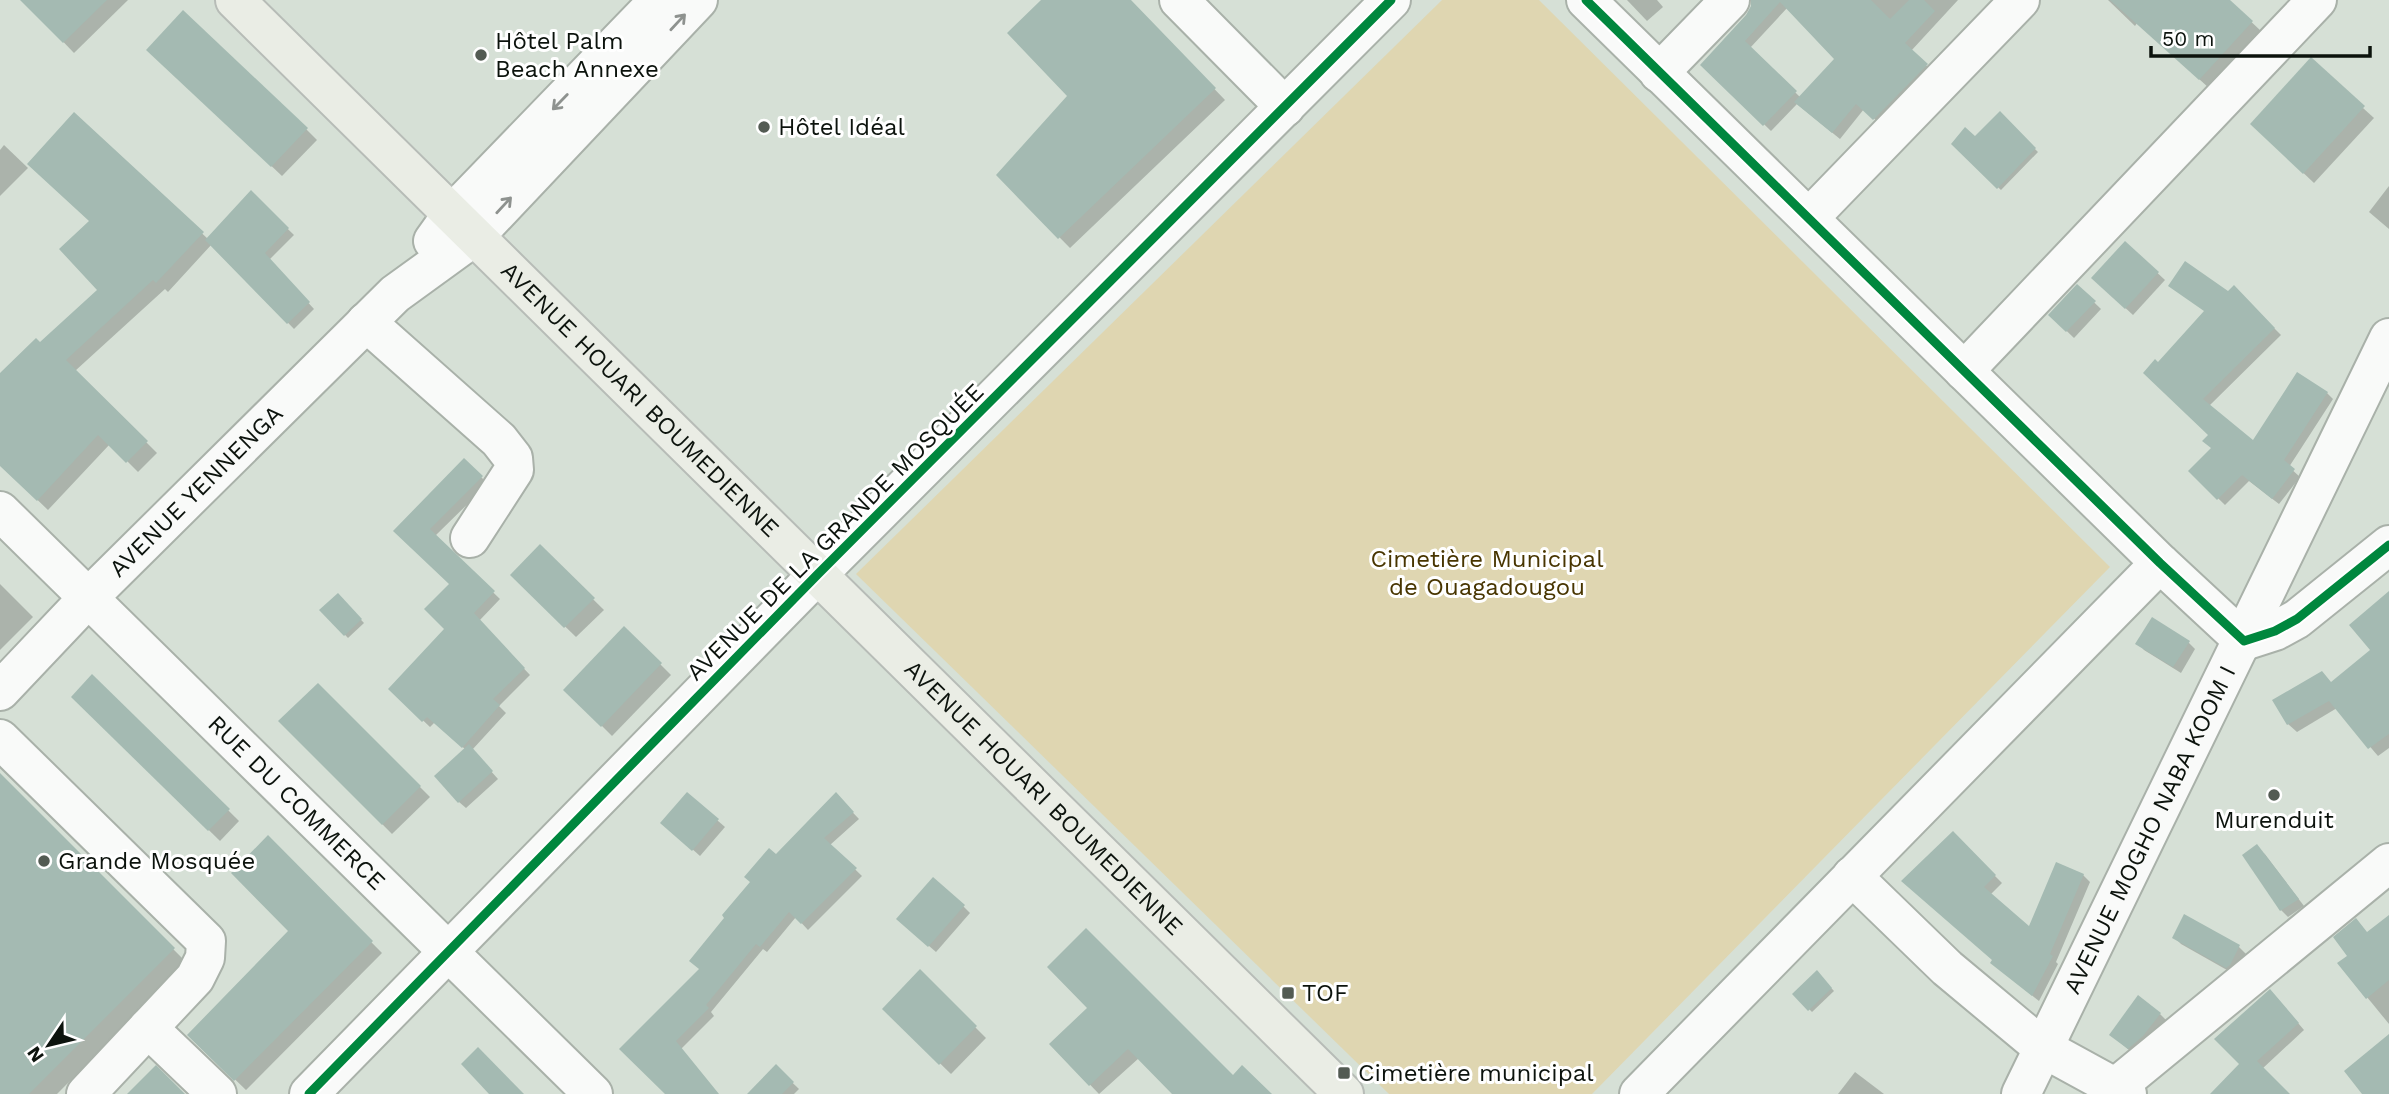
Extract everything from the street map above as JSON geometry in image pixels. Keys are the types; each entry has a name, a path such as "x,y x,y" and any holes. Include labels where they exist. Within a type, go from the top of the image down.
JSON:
{"main road":[{"name":"AVENUE HOUARI BOUMEDIENNE","path":"235,0 1344,1094"}],"street":[{"name":"AVENUE YENNENGA","path":"464,224 659,0"},
{"name":"AVENUE YENNENGA","path":"0,691 89,597 464,224 698,0"},
{"path":"1179,0 1285,107"},
{"name":"AVENUE DE LA GRANDE MOSQUÉE","path":"309,1094 818,574 1391,0"},
{"path":"1586,0 2160,563 2244,641 2275,631 2297,619 2389,545"},
{"path":"1659,73 1730,0"},
{"path":"1809,218 2020,0"},
{"path":"1964,371 2317,0"},
{"path":"366,322 499,440 513,458 514,470 470,538"},
{"name":"AVENUE MOGHO NABA KOOM I","path":"2021,1094 2244,641 2389,338"},
{"name":"RUE DU COMMERCE","path":"0,511 593,1094"},
{"path":"1639,1094 2160,563"},
{"path":"0,739 206,941 205,958 195,978 86,1094"},
{"path":"1852,876 1947,968 2043,1048 2121,1091 2389,863"},
{"path":"148,1028 217,1094"}],"green space":[{"name":"Cimetière Municipal de Ouagadougou","path":"1442,0 1539,0 2110,567 1592,1094 1389,1094 856,574"}],"building":[{"path":"20,0 107,0 63,43"},
{"path":"1041,0 1131,0 1216,88 1058,239 996,175 1067,96 1007,33"},
{"path":"1751,0 1871,0 1890,19 1909,0 1924,0 1935,11 1905,43 1928,64 1873,120 1856,104 1832,133 1794,102 1834,59 1780,2 1745,41 1797,91 1763,126 1700,65 1746,15"},
{"path":"2110,0 2230,0 2253,21 2199,80"},
{"path":"183,10 308,128 271,167 146,50"},
{"path":"2311,57 2365,106 2303,174 2250,124"},
{"path":"2000,111 2036,148 1997,189 1951,144 1965,127 1975,136"},
{"path":"74,112 204,232 156,283 153,280 66,360 148,441 126,463 98,435 37,501 0,466 0,373 36,338 40,342 97,290 59,249 89,221 27,164"},
{"path":"251,190 289,228 265,253 310,302 287,324 205,240"},
{"path":"2125,241 2159,272 2125,309 2091,278"},
{"path":"2185,261 2228,291 2234,285 2275,328 2203,399 2253,440 2297,372 2328,392 2284,460 2295,469 2272,499 2242,475 2217,500 2188,471 2211,448 2202,441 2208,435 2143,373 2155,359 2158,362 2204,311 2168,286"},
{"path":"2077,284 2096,301 2066,332 2048,315"},
{"path":"464,458 483,476 430,529 495,591 474,613 525,668 493,699 500,705 462,748 427,717 422,722 388,689 444,629 424,609 449,584 393,531"},
{"path":"540,544 595,598 564,628 510,575"},
{"path":"2389,591 2389,734 2368,749 2329,701 2287,725 2272,700 2322,671 2331,682 2370,650 2349,625"},
{"path":"338,593 362,619 344,636 319,610"},
{"path":"2152,617 2190,641 2173,667 2135,644"},
{"path":"624,626 662,663 601,727 563,690"},
{"path":"92,674 230,809 208,831 71,697"},
{"path":"318,683 421,786 382,825 278,721"},
{"path":"469,744 493,771 458,803 434,776"},
{"name":"Grande Mosquée","path":"0,773 175,948 29,1094 0,1094"},
{"path":"687,792 719,819 692,851 660,823"},
{"path":"836,792 854,812 824,838 857,868 801,924 789,912 760,947 756,944 706,1005 709,1008 676,1041 719,1094 665,1094 619,1049 699,969 689,961 750,882 744,877 769,848 776,854"},
{"path":"1953,831 1996,875 1984,887 2029,926 2056,862 2084,874 2050,954 2053,956 2032,996 1990,963 1992,960 1901,881"},
{"path":"268,835 373,941 234,1081 187,1035 288,931 231,873"},
{"path":"2257,844 2299,899 2280,911 2242,855"},
{"path":"933,877 965,905 928,947 896,919"},
{"path":"2184,914 2240,945 2230,965 2226,968 2172,938"},
{"path":"2389,915 2389,980 2366,999 2337,963 2347,956 2333,937 2356,918 2367,932"},
{"path":"1086,928 1233,1075 1242,1065 1272,1094 1172,1094 1128,1049 1089,1086 1049,1044 1087,1008 1047,967"},
{"path":"920,969 977,1026 939,1065 882,1009"},
{"path":"1817,970 1832,988 1808,1011 1792,994"},
{"path":"2270,989 2299,1023 2257,1061 2290,1094 2210,1094 2239,1064 2214,1039"},
{"path":"2138,995 2161,1013 2143,1036 2128,1049 2109,1035"},
{"path":"2389,1034 2389,1094 2362,1094 2344,1071"},
{"path":"478,1047 524,1094 489,1094 461,1064"},
{"path":"776,1064 794,1082 782,1094 747,1094"},
{"path":"156,1065 185,1094 127,1094"}],"cycle path":[{"path":"309,1094 818,574 1391,0"},
{"path":"1586,0 2160,563 2244,641 2275,631 2297,619 2389,545"}],"place":[{"name":"Hôtel Palm Beach Annexe","path":"481,55"},
{"name":"Hôtel Idéal","path":"764,127"},
{"name":"Murenduit","path":"2274,795"},
{"name":"Grande Mosquée","path":"44,861"},
{"name":"TOF","path":"1288,993"},
{"name":"Cimetière municipal","path":"1344,1073"}]}
